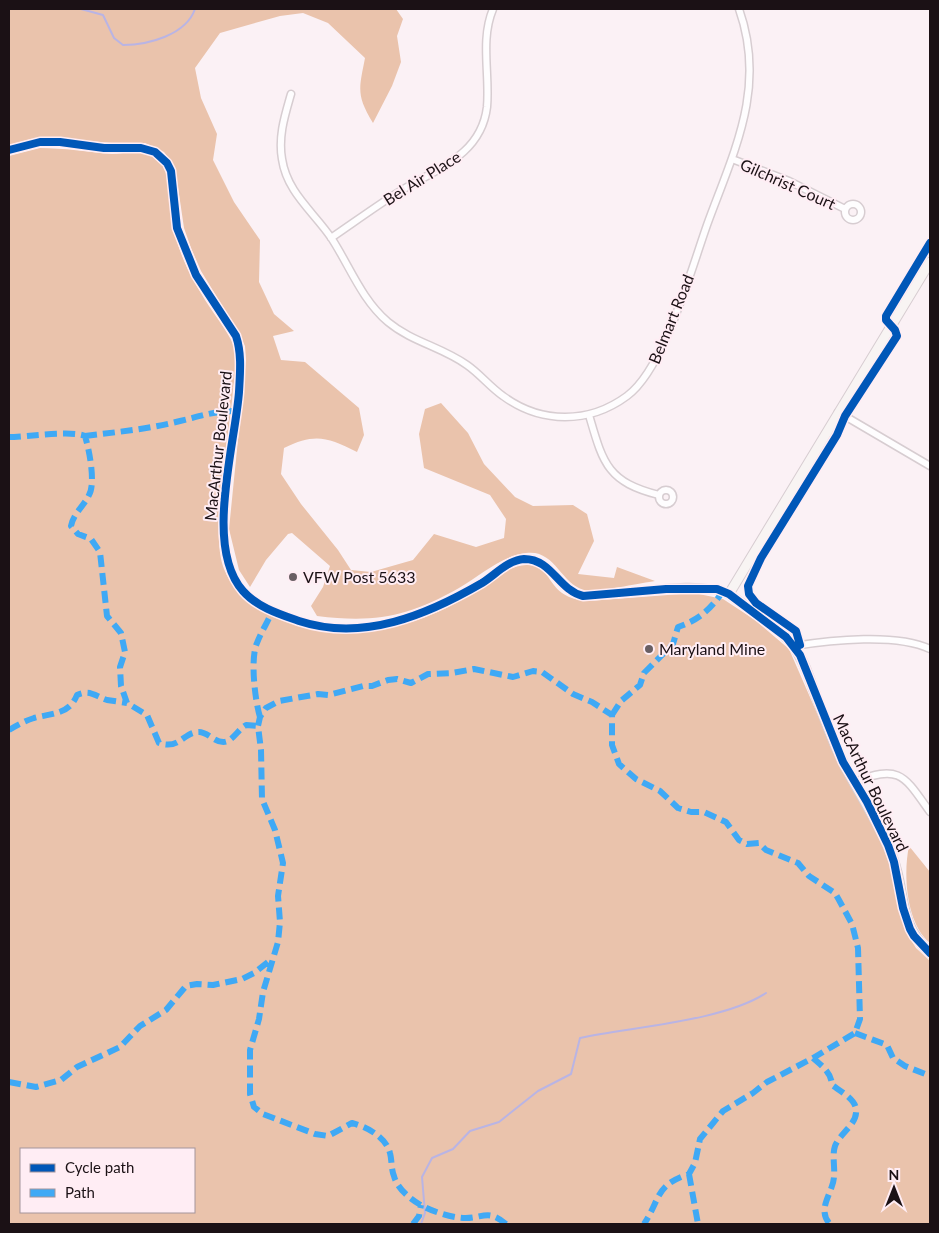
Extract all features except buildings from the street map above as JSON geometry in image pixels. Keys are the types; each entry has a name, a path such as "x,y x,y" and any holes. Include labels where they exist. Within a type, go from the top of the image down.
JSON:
{"main road":[{"path":"729,594 930,262"},
{"name":"MacArthur Boulevard","path":"729,594 775,628 794,646 804,665 843,762 874,815 894,862 903,908 910,929 930,953"}],"street":[{"name":"Bel Air Place","path":"331,238 399,191 442,169 467,150 481,126 487,108 487,23 493,9"},
{"name":"Belmart Road","path":"291,94 282,125 280,142 285,174 296,195 331,238 366,298 386,320 402,332 468,365 503,396 526,409 558,418 589,415 612,406 629,395 641,383 653,366 732,159 743,128 750,90 750,54 745,25 739,9"},
{"name":"MacArthur Boulevard","path":"9,150 40,142 60,142 104,148 141,148 155,152 166,163 173,181 175,219 182,241 196,274 236,336 238,344 240,367 238,397 224,510 224,545 227,561 237,583 253,600 268,610 308,624 333,627 375,626 398,622 449,602 510,564 526,559 544,564 567,589 583,596 688,588 717,589 729,594"},
{"name":"Gilchrist Court","path":"732,159 789,181 845,209"},
{"path":"838,412 930,466"},
{"path":"589,415 599,451 613,474 636,490 659,496"},
{"path":"794,646 886,638 912,642 930,649"},
{"path":"855,782 880,773 894,774 908,782 930,812"}],"shaded area":[{"path":"9,9 396,9 403,19 397,36 401,62 392,86 373,123 360,92 365,58 328,23 303,13 280,16 220,33 195,68 201,98 217,134 213,160 234,202 260,240 259,282 274,314 294,331 273,336 281,360 305,362 359,408 364,435 357,452 329,440 304,440 284,448 281,474 301,504 338,550 351,570 371,572 413,560 434,534 476,547 504,538 506,519 490,495 424,468 419,434 425,409 441,403 468,433 484,464 515,497 533,506 573,505 587,514 594,541 578,574 614,578 617,567 655,581 608,589 584,590 569,581 544,556 536,553 526,553 499,562 441,598 391,616 356,619 317,616 311,606 323,587 330,566 292,533 288,534 266,560 250,587 239,570 229,529 246,360 245,346 201,271 191,248 184,228 175,167 164,152 145,143 123,144 64,139 31,139 9,145"},
{"path":"40,148 112,154 138,152 153,157 164,167 169,187 175,232 183,258 199,290 228,334 236,352 236,366 219,508 220,552 228,577 237,591 249,603 271,616 296,625 346,632 371,630 396,626 420,619 466,597 494,577 518,566 526,565 539,568 557,589 569,597 578,600 589,601 694,593 723,599 755,620 789,649 840,766 880,839 892,870 906,932 916,948 930,961 930,1224 9,1224 9,156"},
{"path":"909,846 930,872 930,943 922,935 916,924 908,898 906,870"}],"waterway":[{"path":"81,9 103,15 114,38 123,45 144,43 165,37 183,26 195,9"},
{"path":"421,1224 425,1213 422,1177 432,1158 453,1149 470,1131 499,1122 538,1091 571,1074 580,1038 702,1017 748,1003 766,993"}],"marked path":[{"path":"85,436 145,428 214,413 237,411"},
{"path":"9,437 60,434 85,436 91,466 91,490 71,526 78,534 91,539 100,552 107,616 121,633 125,652 120,667 121,686 127,703 147,715 159,743 166,745 177,743 189,735 199,732 224,742 228,741 246,725 258,726"},
{"path":"612,715 621,701 640,685 644,673 673,644 678,627 704,613 723,591"},
{"path":"260,717 255,691 255,650 272,611"},
{"path":"506,1224 500,1219 489,1215 470,1218 446,1215 415,1202 398,1185 392,1170 388,1147 380,1138 364,1127 352,1123 328,1136 315,1134 263,1114 254,1107 250,1094 250,1050 259,1019 263,992 278,942 280,922 278,896 283,863 275,830 262,799 261,750 258,726 260,717 266,708 279,701 318,694 328,695 363,686 372,686 388,680 397,679 411,683 428,674 452,673 474,669 513,677 533,671 542,672 573,694 592,702 612,715 612,745 619,764 636,779 660,791 678,808 691,812 704,812 726,822 739,840 747,844 759,843 766,850 798,863 809,876 835,893 852,924 858,948 860,1019 855,1033 767,1082 723,1111 700,1139 695,1163 689,1174 678,1178 664,1188 644,1224"},
{"path":"9,730 31,719 65,710 74,702 77,695 82,693 89,693 107,700 127,703"},
{"path":"9,1082 36,1087 61,1080 77,1067 120,1047 140,1026 166,1010 186,986 197,984 213,985 242,979 254,973 272,959"},
{"path":"855,1033 887,1045 893,1058 905,1066 930,1076"},
{"path":"813,1058 828,1073 832,1085 850,1099 856,1109 852,1124 837,1141 834,1150 834,1177 825,1207 826,1218 830,1224"},
{"path":"689,1174 698,1224"},
{"path":"413,1224 419,1216 421,1205"}],"cycle path":[{"path":"9,150 40,142 60,142 104,148 141,148 155,152 167,163 171,171 177,228 196,275 236,336 238,343 240,364 239,392 225,495 225,549 231,572 249,597 284,616 323,627 371,627 417,615 461,595 507,565 524,559 534,560 542,564 567,588 583,596 666,589 717,589 729,594 786,637 800,655 843,762 867,802 888,845 910,929 930,953"},
{"path":"800,645 796,631 756,603 749,594 748,586 761,558 837,435 845,416 897,336 895,330 886,320 886,316 930,243"}],"place":[{"name":"VFW Post 5633","path":"293,577"},
{"name":"Maryland Mine","path":"649,649"}]}
